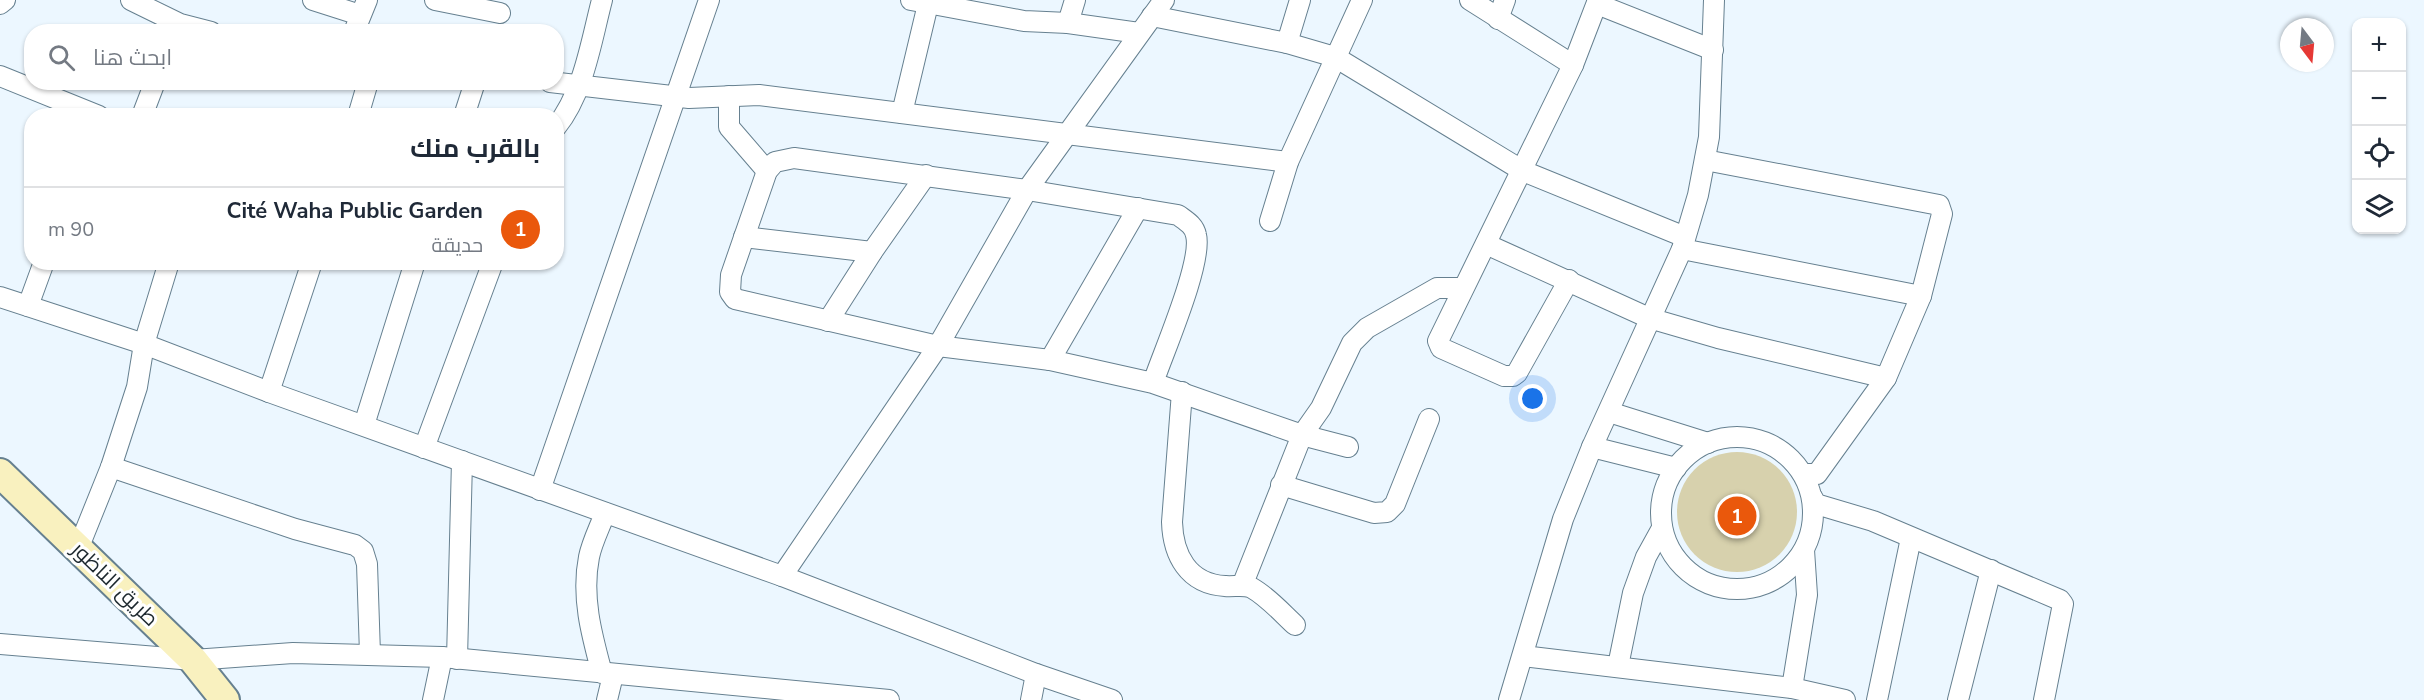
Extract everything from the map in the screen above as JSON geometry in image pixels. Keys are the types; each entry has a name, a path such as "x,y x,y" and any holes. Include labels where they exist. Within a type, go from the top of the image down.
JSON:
{"street":[{"path":"0,4 5,0"},
{"path":"131,0 171,24"},
{"path":"313,0 361,16"},
{"path":"435,0 500,13"},
{"path":"564,117 579,84 602,0"},
{"path":"540,490 709,0"},
{"path":"1068,23 1075,0"},
{"path":"782,576 938,346 1027,190 1164,0"},
{"path":"1287,43 1300,0"},
{"path":"1270,221 1288,162 1362,0"},
{"path":"1470,0 1498,20 1574,65"},
{"path":"1498,20 1505,0"},
{"path":"1509,700 1556,539 1592,447 1684,243 1705,160 1711,102 1714,0"},
{"path":"902,113 923,1 988,7 1024,21 1068,23 1138,33"},
{"path":"1569,280 1517,373 1513,376 1504,376 1441,348 1438,341 1439,335 1574,65 1598,2 1713,50"},
{"path":"1152,16 1287,43 1335,57 1523,171 1684,243 1921,296"},
{"path":"0,76 24,86"},
{"path":"564,83 674,97 759,95 1288,162"},
{"path":"35,90 79,108"},
{"path":"145,108 152,90"},
{"path":"360,108 366,90"},
{"path":"467,108 472,90"},
{"path":"729,96 729,127 767,171"},
{"path":"1153,383 1189,280 1198,243 1193,227 1178,215 926,175 794,158 775,162 767,171 731,275 731,297 739,301 938,346 1050,360 1153,383 1302,435 1348,447"},
{"path":"1705,160 1939,205 1942,214 1921,296 1886,378 1818,474 1803,474"},
{"path":"828,321 872,252 926,175"},
{"path":"1050,360 1138,208"},
{"path":"744,237 872,252"},
{"path":"1486,244 1649,318 1718,338 1886,378"},
{"path":"28,306 42,270"},
{"path":"78,549 111,467 137,387 144,344 167,270"},
{"path":"269,392 309,270"},
{"path":"364,425 412,270"},
{"path":"424,448 490,270"},
{"path":"1242,586 1302,435 1321,408 1358,335 1437,288 1463,288"},
{"path":"0,297 144,344 269,392 782,576 1036,674 1111,700"},
{"path":"1182,392 1173,540 1190,574 1202,581 1224,586 1251,587 1295,625"},
{"path":"1609,412 1708,443"},
{"path":"1281,485 1374,513 1387,512 1395,504 1429,419"},
{"path":"1812,497 1814,516 1811,534 1804,550 1787,571 1764,584 1738,589 1712,585 1683,566 1672,552 1662,528 1661,507 1666,486 1676,468 1690,453 1708,443 1729,437 1751,438 1771,445 1789,457 1803,474 1816,504 1873,521 2054,595 2063,604 2044,700"},
{"path":"1592,447 1676,468"},
{"path":"433,700 450,658 462,461"},
{"path":"111,467 295,529 355,545 363,551 367,564 370,654"},
{"name":"طريق الناظور","path":"0,473 193,660 225,700"},
{"path":"604,513 589,557 586,593 590,627 607,674 607,700"},
{"path":"1618,666 1633,593 1646,557 1662,528"},
{"path":"1877,700 1911,538"},
{"path":"1792,688 1807,595 1808,579 1804,550"},
{"path":"1958,700 1990,570"},
{"path":"0,644 193,660 271,654 370,654 450,658 814,697 888,700"},
{"path":"1523,656 1792,688 1845,700"},
{"path":"1031,700 1036,674"},
{"path":"1096,700 1111,700"}],"shaded area":[{"path":"1737,452 1760,456 1780,469 1793,489 1797,512 1793,535 1780,555 1760,568 1737,572 1714,568 1694,555 1681,535 1677,512 1681,489 1694,469 1714,456"}],"place":[{"name":"Cité Waha Public Garden","path":"1737,516"}]}
